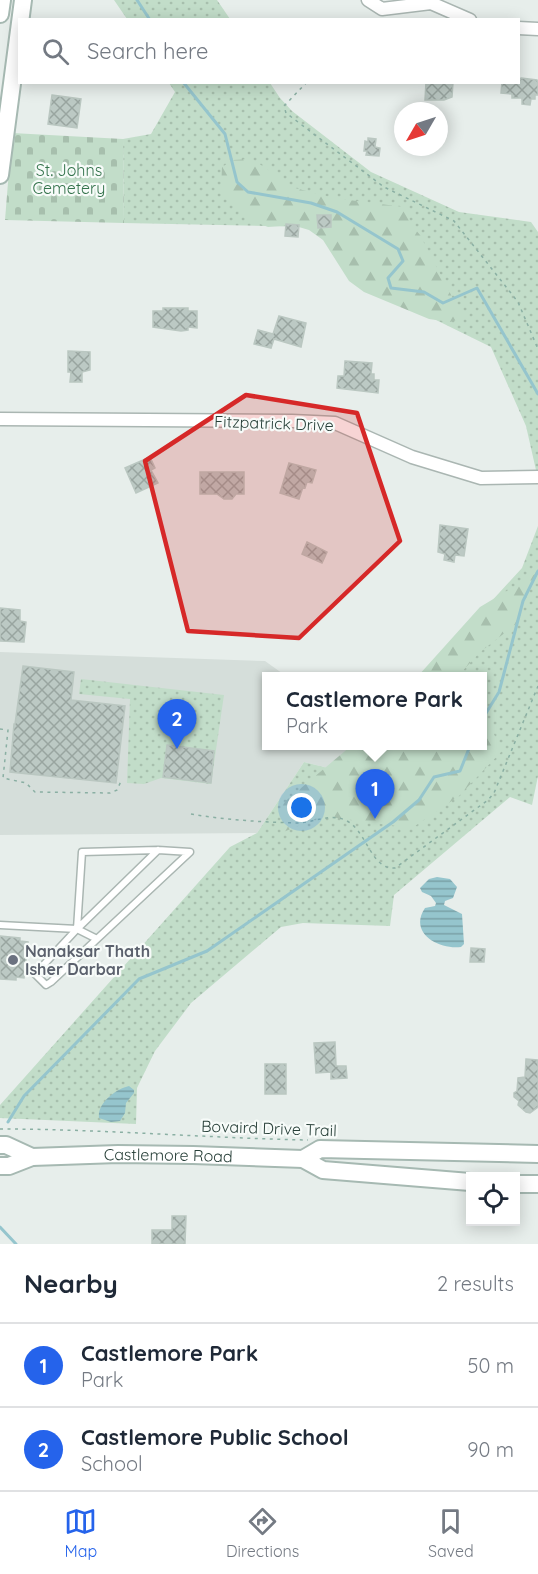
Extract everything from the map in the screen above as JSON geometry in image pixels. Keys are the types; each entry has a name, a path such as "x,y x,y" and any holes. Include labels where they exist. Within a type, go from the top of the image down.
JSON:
{"main road":[{"path":"0,14 2,0"},
{"path":"20,18 22,0"},
{"path":"0,175 18,29"},
{"name":"Castlemore Road","path":"0,1145 6,1145 32,1157"},
{"name":"Castlemore Road","path":"303,1159 320,1149 538,1154"},
{"name":"Castlemore Road","path":"0,1166 9,1166 32,1157 118,1154 303,1159 323,1170 466,1182"},
{"path":"520,1184 538,1184"}],"street":[{"path":"368,0 382,9 431,2 466,18"},
{"path":"520,28 538,28"},
{"name":"Fitzpatrick Drive","path":"0,419 335,423 412,457 481,478 538,477"}],"lane":[{"path":"77,929 82,852 159,850 190,852 46,985 35,974 77,929 159,850"},
{"path":"0,925 77,929 97,939"}],"path":[{"path":"305,84 284,106 286,113 384,187 454,221 518,302 538,349"},
{"path":"190,814 299,823 333,817 343,818 359,829 381,865 395,868 488,800 494,793 538,686"},
{"path":"0,729 8,730 3,778 26,783 35,792 110,793 117,790 122,779"},
{"name":"Bovaird Drive Trail","path":"0,1129 56,1129 239,1139 316,1140"}],"highlighted area":[{"path":"246,395 357,413 400,541 299,638 188,631 145,461"}],"shaded area":[{"path":"0,652 265,661 280,672 262,672 262,750 353,750 332,769 304,762 257,833 0,835"}],"green space":[{"path":"114,0 217,0 229,18 126,18"},
{"path":"170,84 271,84 292,111 371,172 459,212 531,222 538,232 538,479 526,426 491,347 379,292 312,227 124,223 123,139 151,134 175,92"},
{"name":"St. Johns Cemetery","path":"12,133 123,139 124,223 5,220"},
{"path":"252,159 295,188 333,198 404,207 410,223 420,235 463,318 450,322 429,319 364,292 349,281 323,240 309,230 292,225 268,227 252,221 238,211 221,190 222,167 233,160"},
{"path":"538,526 538,776 532,805 510,797 394,895 390,926 303,923 281,927 191,1003 155,1051 137,1088 136,1124 0,1118 0,1105 230,847 257,833 304,762 332,769 457,750 487,750 487,672 427,672 522,568"},
{"path":"535,574 516,624 479,653 462,672 422,672 480,607"},
{"path":"81,679 224,695 211,784 161,778 144,784 127,783 130,699 79,694"},
{"path":"487,719 502,751 459,796 412,828 322,816 281,833 282,804 346,750 487,750"}],"water":[{"path":"437,877 450,879 457,887 453,898 445,901 444,905 462,914 464,944 461,947 435,943 423,932 420,925 425,908 435,906 436,903 420,888 429,879"},
{"path":"129,1086 134,1093 126,1103 125,1113 120,1121 111,1122 99,1118 104,1102 119,1090"}],"building":[{"path":"521,78 537,80 538,95 535,95 535,99 531,99 530,105 522,104 522,98 512,98 512,94 501,93 502,84 520,84"},
{"path":"426,84 453,84 452,97 444,100 425,100"},
{"path":"52,95 81,99 77,128 48,124"},
{"path":"368,138 376,139 375,147 380,148 379,156 366,155 365,141 368,142"},
{"path":"317,215 331,215 331,227 318,228"},
{"path":"286,224 299,225 298,237 285,236"},
{"path":"163,308 188,308 188,311 197,311 197,328 188,327 188,330 181,331 153,327 153,311 163,311"},
{"path":"279,316 306,323 301,347 274,339 271,348 254,344 258,330 273,334"},
{"path":"68,351 90,352 90,370 82,372 82,382 70,382"},
{"path":"345,361 372,363 371,374 374,374 374,380 379,380 378,393 337,388 338,376 344,376"},
{"path":"150,457 155,468 151,470 158,483 136,493 125,468"},
{"path":"289,463 316,470 312,483 307,482 299,499 280,493"},
{"path":"200,472 244,472 244,494 236,494 232,499 224,499 217,494 200,494"},
{"path":"440,525 468,529 464,556 455,555 454,562 444,560 445,554 438,552"},
{"path":"307,542 327,552 322,563 302,554"},
{"path":"0,608 20,610 20,621 26,622 24,642 0,641"},
{"path":"23,666 74,672 71,700 125,706 116,783 10,772 14,724"},
{"path":"167,745 214,751 211,783 163,777"},
{"name":"Nanaksar Thath Isher Darbar","path":"0,936 20,938 20,941 28,942 24,978 0,979"},
{"path":"471,948 485,949 484,962 470,962"},
{"path":"335,1042 336,1066 346,1066 347,1078 331,1079 331,1072 316,1073 314,1043"},
{"path":"526,1059 538,1060 538,1107 530,1113 518,1105 519,1101 514,1097 518,1078 525,1077"},
{"path":"265,1064 286,1064 286,1094 265,1094"},
{"path":"172,1216 186,1216 185,1244 152,1244 152,1230 172,1230"}],"waterway":[{"path":"137,0 149,18"},
{"path":"185,84 225,134 237,182 248,192 311,203 337,212 398,249 403,261 388,278 391,288 424,292 443,303 477,288 538,394"},
{"path":"487,712 499,692 523,601 538,571"},
{"path":"8,1122 24,1096 139,979 207,951 393,822 419,800 434,777 460,771 468,750"},
{"path":"0,1227 16,1244"}],"place":[{"name":"Castlemore Public School","path":"177,749"},
{"name":"Castlemore Park","path":"375,819"},
{"name":"Nanaksar Thath Isher Darbar","path":"13,960"}]}
